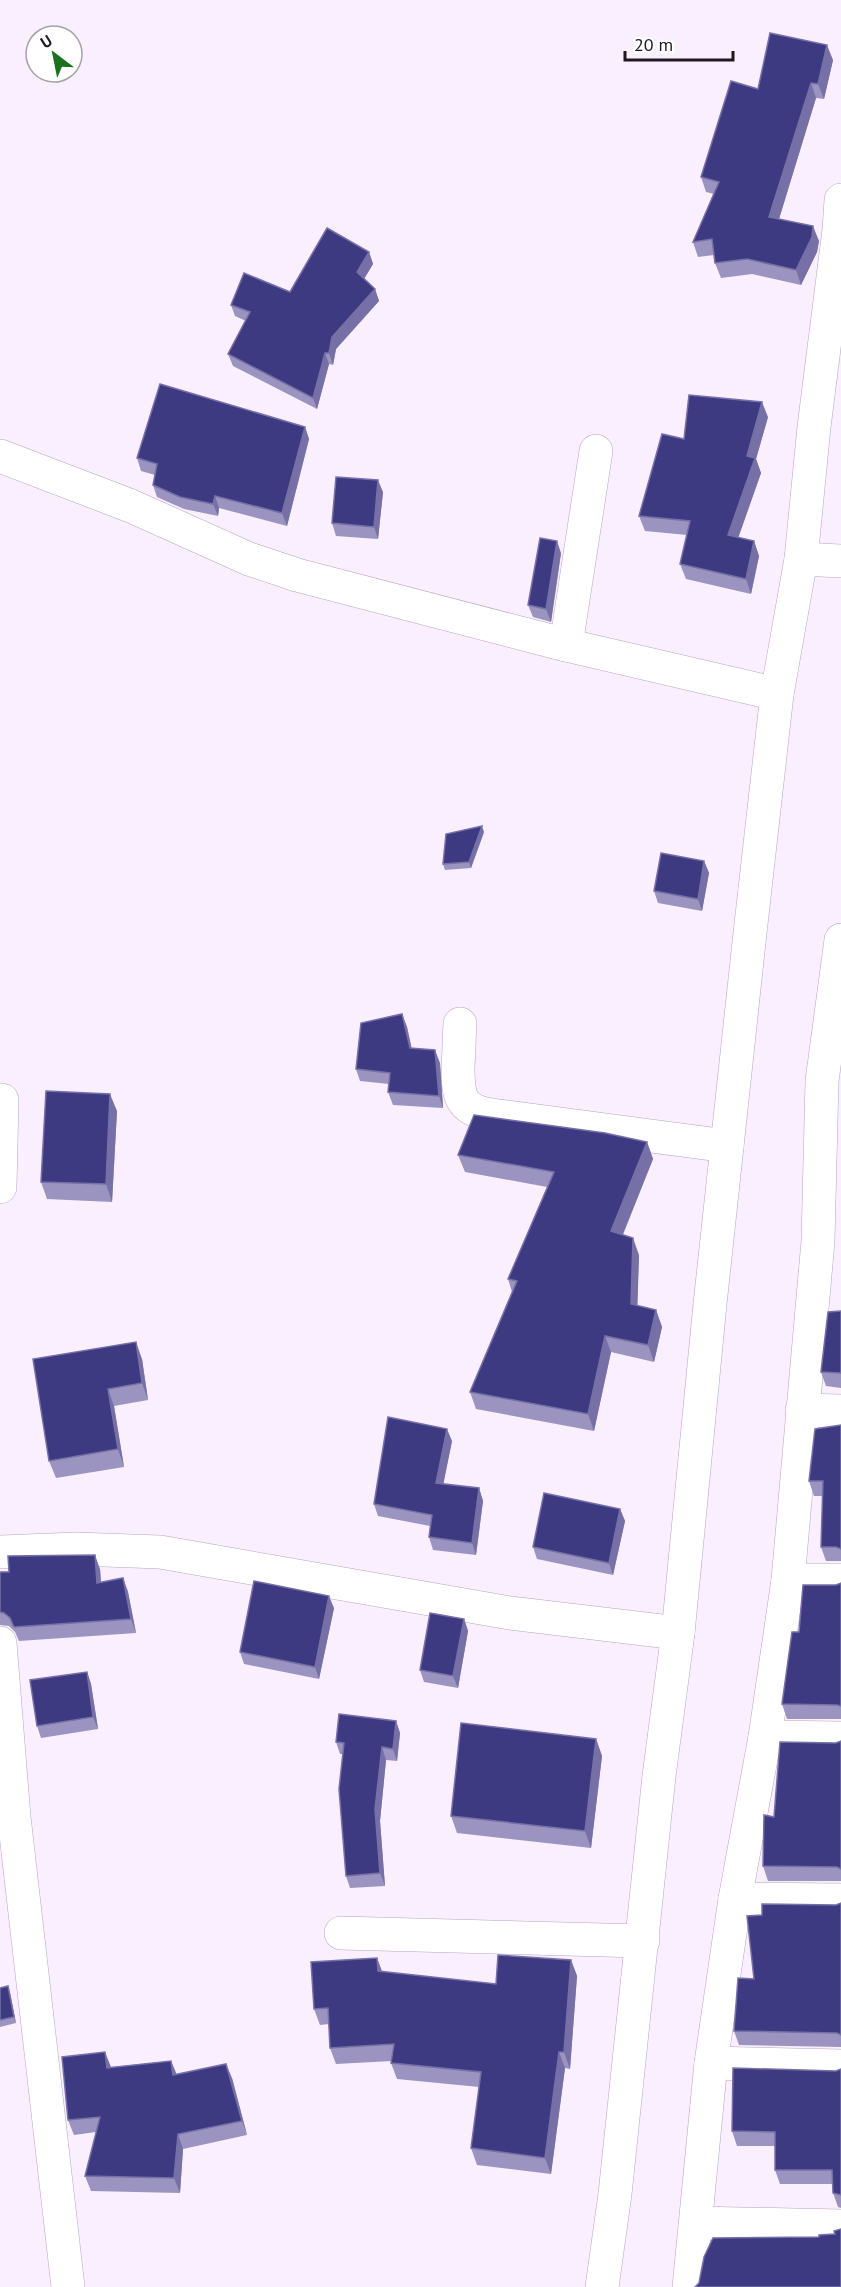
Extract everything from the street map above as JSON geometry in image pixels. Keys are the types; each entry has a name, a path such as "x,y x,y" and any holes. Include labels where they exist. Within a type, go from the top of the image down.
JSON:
{"street":[{"path":"602,2287 615,2194 659,1776 678,1633 727,1146 777,694 819,560 825,340 841,200"},
{"path":"566,645 596,451"},
{"path":"0,456 131,506 249,559 297,575 566,645 777,694"},
{"path":"689,2287 711,2063 735,1899 765,1737 789,1580 802,1410 830,1241 832,1081 841,940"},
{"path":"460,1024 458,1090 465,1104 475,1111 727,1146"},
{"path":"0,1187 2,1100"},
{"path":"802,1410 841,1411"},
{"path":"0,1552 76,1549 160,1552 510,1613 678,1633"},
{"path":"789,1580 841,1580"},
{"path":"0,1643 14,1817 68,2287"},
{"path":"765,1737 841,1738"},
{"path":"735,1899 841,1900"},
{"path":"341,1933 643,1941"},
{"path":"711,2063 841,2066"},
{"path":"696,2223 841,2226"}],"building":[{"path":"770,33 827,45 818,84 811,83 769,217 813,226 812,237 796,270 747,259 715,263 712,239 693,242 719,182 701,177 731,81 758,89"},
{"path":"327,228 369,252 357,272 375,289 332,337 329,353 325,353 313,398 228,354 250,312 231,305 244,273 290,292"},
{"path":"160,384 305,427 282,513 215,496 213,504 180,497 153,485 157,464 137,458"},
{"path":"689,395 762,402 747,456 755,458 728,535 754,541 746,579 680,564 690,521 639,516 662,434 684,439"},
{"path":"336,477 378,480 374,527 332,523"},
{"path":"540,538 557,541 546,609 528,605"},
{"path":"482,826 469,862 443,864 446,834"},
{"path":"661,853 704,861 698,899 654,891"},
{"path":"402,1014 410,1048 435,1050 439,1096 388,1092 390,1073 356,1069 361,1023"},
{"path":"46,1091 110,1094 106,1184 41,1182"},
{"path":"474,1115 605,1133 647,1142 611,1231 633,1238 631,1304 656,1310 648,1345 605,1336 588,1414 470,1392 517,1281 508,1279 554,1172 458,1155"},
{"path":"841,1311 841,1373 821,1372 828,1312"},
{"path":"136,1342 142,1383 108,1389 118,1449 49,1461 33,1359"},
{"path":"388,1417 447,1429 436,1483 479,1488 472,1543 429,1537 432,1515 374,1504"},
{"path":"841,1425 841,1549 821,1547 823,1481 809,1481 815,1429"},
{"path":"544,1493 620,1509 609,1563 533,1547"},
{"path":"95,1555 97,1583 123,1578 131,1619 14,1627 10,1618 0,1612 0,1572 9,1572 8,1556"},
{"path":"254,1581 329,1596 315,1667 240,1652"},
{"path":"841,1583 841,1706 782,1704 792,1632 799,1632 803,1585"},
{"path":"430,1613 464,1619 453,1676 420,1670"},
{"path":"87,1672 93,1717 37,1726 30,1680"},
{"path":"339,1714 396,1721 393,1749 382,1747 375,1809 380,1873 346,1876 339,1789 344,1743 336,1742"},
{"path":"461,1723 596,1739 585,1831 451,1816"},
{"path":"841,1741 841,1869 837,1867 763,1866 764,1815 774,1817 780,1742 836,1743"},
{"path":"841,1903 841,2035 837,2033 734,2031 738,1978 754,1979 747,1916 762,1915 762,1904 836,1905"},
{"path":"498,1955 571,1960 564,2052 559,2052 545,2158 471,2148 481,2072 391,2063 394,2044 330,2048 328,2008 314,2009 311,1962 377,1958 378,1971 496,1984"},
{"path":"8,1986 14,2017 0,2020 0,1988"},
{"path":"105,2052 107,2068 171,2061 173,2075 226,2064 242,2121 178,2134 174,2178 85,2176 100,2117 68,2120 62,2057"},
{"path":"733,2068 836,2071 841,2069 841,2195 833,2193 832,2170 775,2170 775,2132 732,2131"},
{"path":"841,2229 841,2287 695,2287 699,2283 704,2257 713,2238 819,2237 819,2235 835,2234 834,2231"}]}
